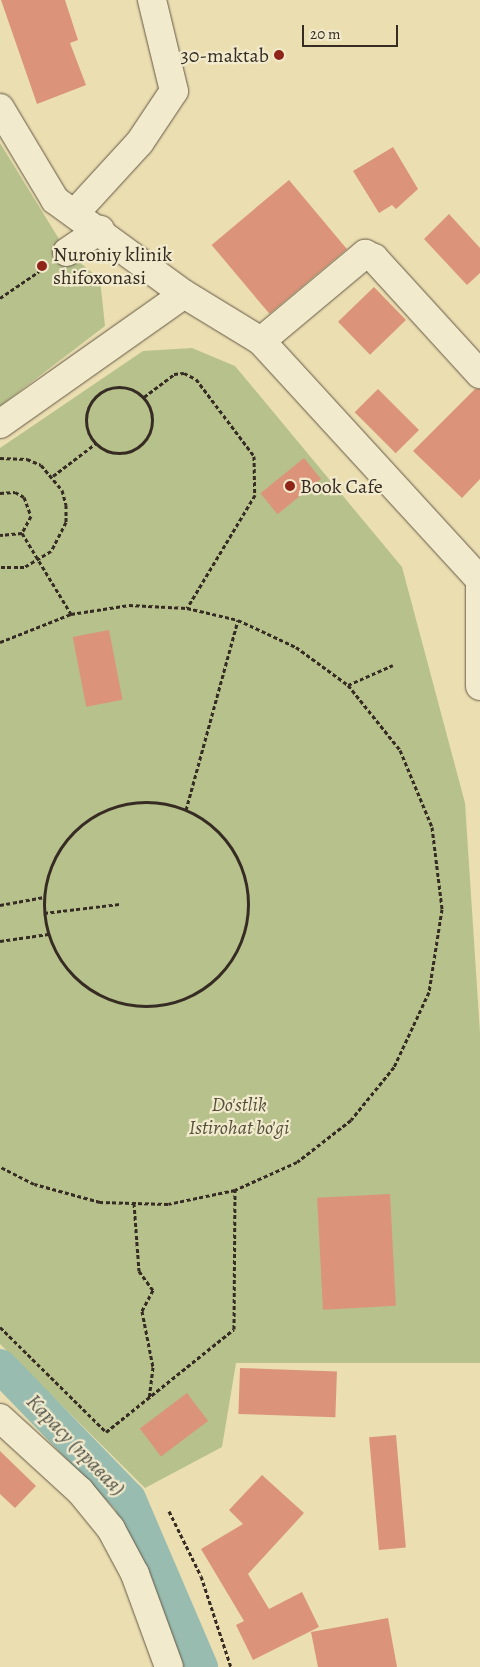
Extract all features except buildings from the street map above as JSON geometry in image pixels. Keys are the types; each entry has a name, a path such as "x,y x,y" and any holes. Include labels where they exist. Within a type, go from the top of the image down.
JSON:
{"street":[{"path":"75,214 140,142 174,91 152,0"},
{"path":"0,108 55,200 100,230 184,294 261,342 479,578 480,686"},
{"path":"67,252 100,230"},
{"path":"261,342 365,254 374,258 480,374"},
{"path":"0,424 184,294"},
{"path":"0,1418 80,1491 111,1529 135,1574 168,1667"}],"path":[{"path":"0,298 67,252"},
{"path":"144,398 174,374 184,373 196,379 254,456 255,495 187,608"},
{"path":"121,386 144,398 153,422 142,445 118,454 95,444 86,419 97,396 121,386"},
{"path":"53,476 95,444"},
{"path":"0,458 27,459 53,476 64,498 66,522 61,537 38,561 24,567 0,567"},
{"path":"0,493 16,492 30,506 32,516 22,533"},
{"path":"22,533 71,614"},
{"path":"0,534 22,533"},
{"path":"0,642 71,614 129,605 187,608 238,620 296,647 348,685 400,750 432,826 442,909 429,992 394,1067 351,1120 297,1162 235,1190 168,1204 100,1202 34,1184 0,1167"},
{"path":"186,810 238,620"},
{"path":"348,685 393,665"},
{"path":"144,801 186,810 222,836 244,875 248,897 245,927 234,954 217,977 182,999 162,1005 120,1003 83,985 68,971 48,934 44,913 44,897 56,856 84,822 123,804 144,801"},
{"path":"0,905 44,897"},
{"path":"44,913 120,904"},
{"path":"0,941 48,934"},
{"path":"0,1327 106,1432 149,1400 234,1330 235,1190"},
{"path":"134,1203 139,1270 153,1290 142,1311 153,1367 149,1400"},
{"path":"169,1511 201,1576 231,1667"}],"green space":[{"name":"Nuroniy klinik shifoxonasi","path":"0,143 67,252 100,279 105,326 0,406"},
{"name":"Do'stlik Istirohat bo'gi","path":"192,348 235,366 402,567 465,803 480,1033 480,1363 236,1363 222,1447 145,1488 0,1344 0,448 143,351"}],"waterway":[{"name":"Карасу (правая)","path":"0,1366 129,1499 201,1667"}],"place":[{"name":"30-maktab","path":"279,55"},
{"name":"Nuroniy klinik shifoxonasi","path":"42,266"},
{"name":"Book Cafe","path":"290,486"}]}
